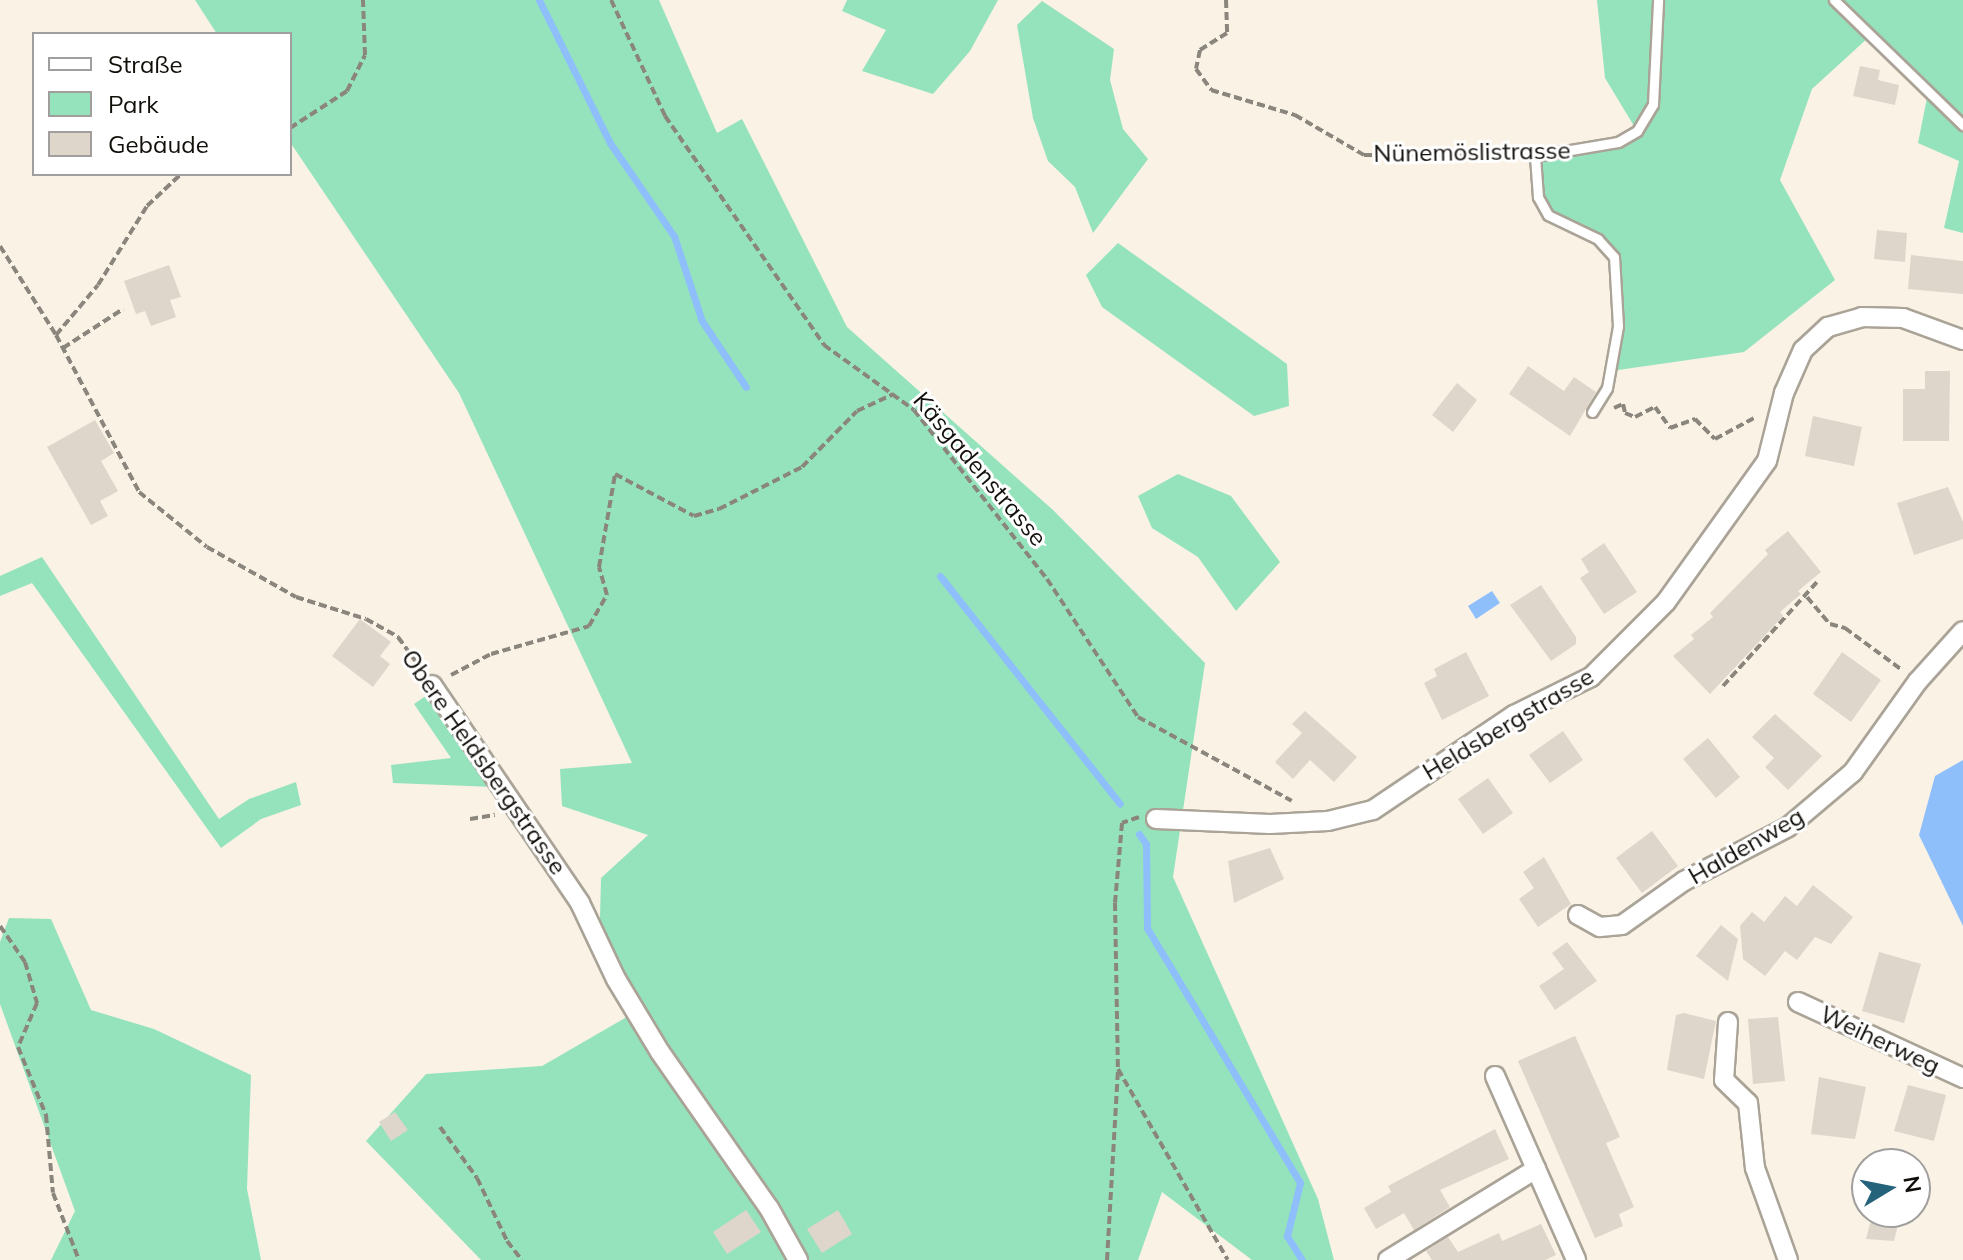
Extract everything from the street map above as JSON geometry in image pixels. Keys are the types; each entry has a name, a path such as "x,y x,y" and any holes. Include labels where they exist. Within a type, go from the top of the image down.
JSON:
{"street":[{"name":"Heldsbergstrasse","path":"1156,819 1238,825 1328,821 1373,810 1514,715 1591,677 1666,602 1767,461 1784,393 1803,350 1828,327 1862,317 1903,318 1963,340"},
{"name":"Haldenweg","path":"1578,915 1600,927 1622,925 1684,881 1788,827 1853,772 1918,681 1963,631"},
{"name":"Obere Heldsbergstrasse","path":"432,685 580,903 616,979 660,1052 755,1186 798,1260"},
{"name":"Weiherweg","path":"1798,1002 1963,1078"},
{"path":"1728,1022 1724,1080 1748,1103 1755,1168 1788,1260"},
{"path":"1495,1076 1576,1260"},
{"path":"1388,1260 1536,1169"}],"lane":[{"name":"Nünemöslistrasse","path":"1535,156 1618,142 1637,131 1653,104 1658,0"},
{"path":"1834,0 1963,125"},
{"path":"1535,156 1538,197 1548,215 1598,239 1614,257 1618,326 1601,398 1592,412"}],"path":[{"path":"292,127 347,91 365,55 363,0"},
{"name":"Käsgadenstrasse","path":"611,0 665,116 824,345 914,410 1047,579 1138,717 1328,821"},
{"name":"Nünemöslistrasse","path":"1226,0 1227,33 1200,50 1196,69 1211,90 1228,98 1295,115 1364,155 1535,156"},
{"path":"56,335 98,285 147,206 179,176"},
{"name":"Obere Heldsbergstrasse","path":"0,246 56,335 139,492 207,547 296,597 366,619 398,637 432,685"},
{"path":"63,348 123,309"},
{"path":"1601,398 1611,410 1623,404 1625,413 1635,417 1655,407 1670,428 1695,419 1715,439 1761,414 1784,393"},
{"path":"432,685 491,654 589,626 607,595 599,567 615,474 694,516 719,509 802,467 857,411 893,394"},
{"path":"1818,581 1804,593 1830,624 1845,628 1892,663"},
{"path":"1723,686 1807,597"},
{"path":"1107,1260 1118,1069 1115,903 1122,823 1131,816 1156,819"},
{"path":"0,926 25,962 37,1003 18,1047 46,1115 53,1193 79,1260"},
{"path":"1118,1069 1228,1260"},
{"path":"440,1127 477,1178 522,1260"}],"green space":[{"path":"195,0 659,0 717,133 742,119 847,327 1053,510 1205,663 1173,877 1318,1199 1334,1260 1252,1260 1162,1192 1138,1260 481,1260 366,1141 426,1074 542,1066 644,1007 599,957 601,878 648,835 562,806 560,769 632,763 459,393 292,145 292,32 216,32"},
{"path":"847,0 998,0 970,51 933,94 862,71 886,30 842,11"},
{"path":"1597,0 1963,0 1963,233 1944,228 1959,161 1918,143 1928,93 1869,37 1812,89 1780,180 1835,280 1744,352 1611,371 1618,326 1614,257 1598,239 1548,215 1538,197 1535,156 1578,151 1637,131 1605,78"},
{"path":"1042,1 1114,49 1110,80 1123,129 1148,159 1093,233 1075,187 1048,161 1033,118 1017,25"},
{"path":"1118,243 1287,364 1289,406 1254,416 1102,307 1086,275"},
{"path":"1178,474 1231,496 1280,562 1236,611 1198,557 1152,528 1138,496"},
{"path":"42,557 219,819 249,799 296,782 301,805 261,819 221,848 32,583 0,596 0,576"},
{"path":"430,693 494,787 393,783 391,765 451,758 414,704"},
{"path":"9,918 51,919 91,1010 154,1029 251,1075 247,1189 261,1260 51,1260 75,1211 0,1004 0,942"}],"water":[{"path":"1492,591 1500,603 1476,619 1468,606"},
{"path":"1963,760 1963,926 1919,835 1935,776"}],"building":[{"path":"1860,66 1880,70 1878,80 1899,85 1895,105 1853,96"},
{"path":"1877,230 1907,233 1905,262 1874,259"},
{"path":"1911,255 1963,261 1963,294 1908,289"},
{"path":"169,265 181,297 170,300 176,317 151,326 145,311 136,314 124,281"},
{"path":"1528,366 1564,391 1574,377 1596,392 1570,436 1509,394"},
{"path":"1925,371 1950,371 1949,441 1903,441 1903,389 1925,389"},
{"path":"1457,383 1477,400 1453,432 1432,415"},
{"path":"1813,416 1862,427 1854,466 1805,456"},
{"path":"95,420 114,453 101,461 118,491 100,501 108,516 91,525 47,447"},
{"path":"1948,487 1963,522 1963,539 1914,555 1897,503"},
{"path":"1788,531 1821,572 1798,591 1801,594 1780,612 1783,616 1710,694 1673,656 1694,639 1691,635 1713,617 1710,613 1768,554 1765,550"},
{"path":"1604,543 1637,592 1604,614 1580,578 1589,572 1581,559"},
{"path":"1541,585 1576,637 1576,644 1551,661 1510,605"},
{"path":"360,619 391,642 380,656 390,664 373,687 332,656"},
{"path":"1466,652 1489,696 1442,720 1424,683 1437,676 1434,669"},
{"path":"1842,652 1881,680 1851,722 1813,694"},
{"path":"1305,711 1357,757 1334,782 1310,760 1293,779 1275,762 1302,733 1292,724"},
{"path":"1775,714 1822,756 1788,790 1765,767 1774,758 1752,737"},
{"path":"1563,731 1583,760 1550,783 1529,755"},
{"path":"1708,738 1740,777 1716,798 1683,759"},
{"path":"1488,778 1513,813 1483,834 1458,799"},
{"path":"1652,831 1678,866 1642,893 1616,858"},
{"path":"1270,848 1284,879 1234,903 1228,861"},
{"path":"1544,857 1571,904 1538,927 1519,899 1534,888 1523,872"},
{"path":"1813,885 1853,917 1831,944 1815,937 1797,960 1785,951 1765,976 1743,959 1740,926 1752,912 1764,922 1785,896 1797,906"},
{"path":"1721,925 1738,939 1728,981 1696,956"},
{"path":"1567,942 1597,981 1555,1010 1539,986 1564,969 1552,953"},
{"path":"1879,952 1921,964 1904,1023 1862,1011"},
{"path":"1684,1013 1716,1021 1704,1079 1667,1070 1676,1015"},
{"path":"1778,1017 1785,1081 1753,1084 1748,1019"},
{"path":"1575,1036 1620,1137 1606,1143 1634,1207 1619,1214 1623,1226 1595,1238 1518,1061"},
{"path":"1819,1077 1866,1087 1855,1139 1811,1134"},
{"path":"1908,1085 1946,1095 1934,1141 1894,1131"},
{"path":"395,1112 408,1130 391,1141 379,1122"},
{"path":"1495,1129 1509,1159 1440,1190 1450,1207 1414,1230 1404,1213 1376,1229 1364,1208 1391,1192 1388,1186"},
{"path":"746,1210 761,1232 727,1254 713,1232"},
{"path":"838,1210 852,1234 822,1253 807,1229"},
{"path":"1541,1224 1556,1255 1545,1260 1432,1260 1426,1251 1448,1237 1458,1252 1499,1233 1502,1241"},
{"path":"1869,1228 1897,1228 1894,1241 1866,1239"}],"waterway":[{"path":"539,0 610,143 674,236 702,321 746,387"},
{"path":"940,576 1120,804"},
{"path":"1139,834 1146,844 1147,928 1300,1183 1287,1236 1302,1260"}]}
